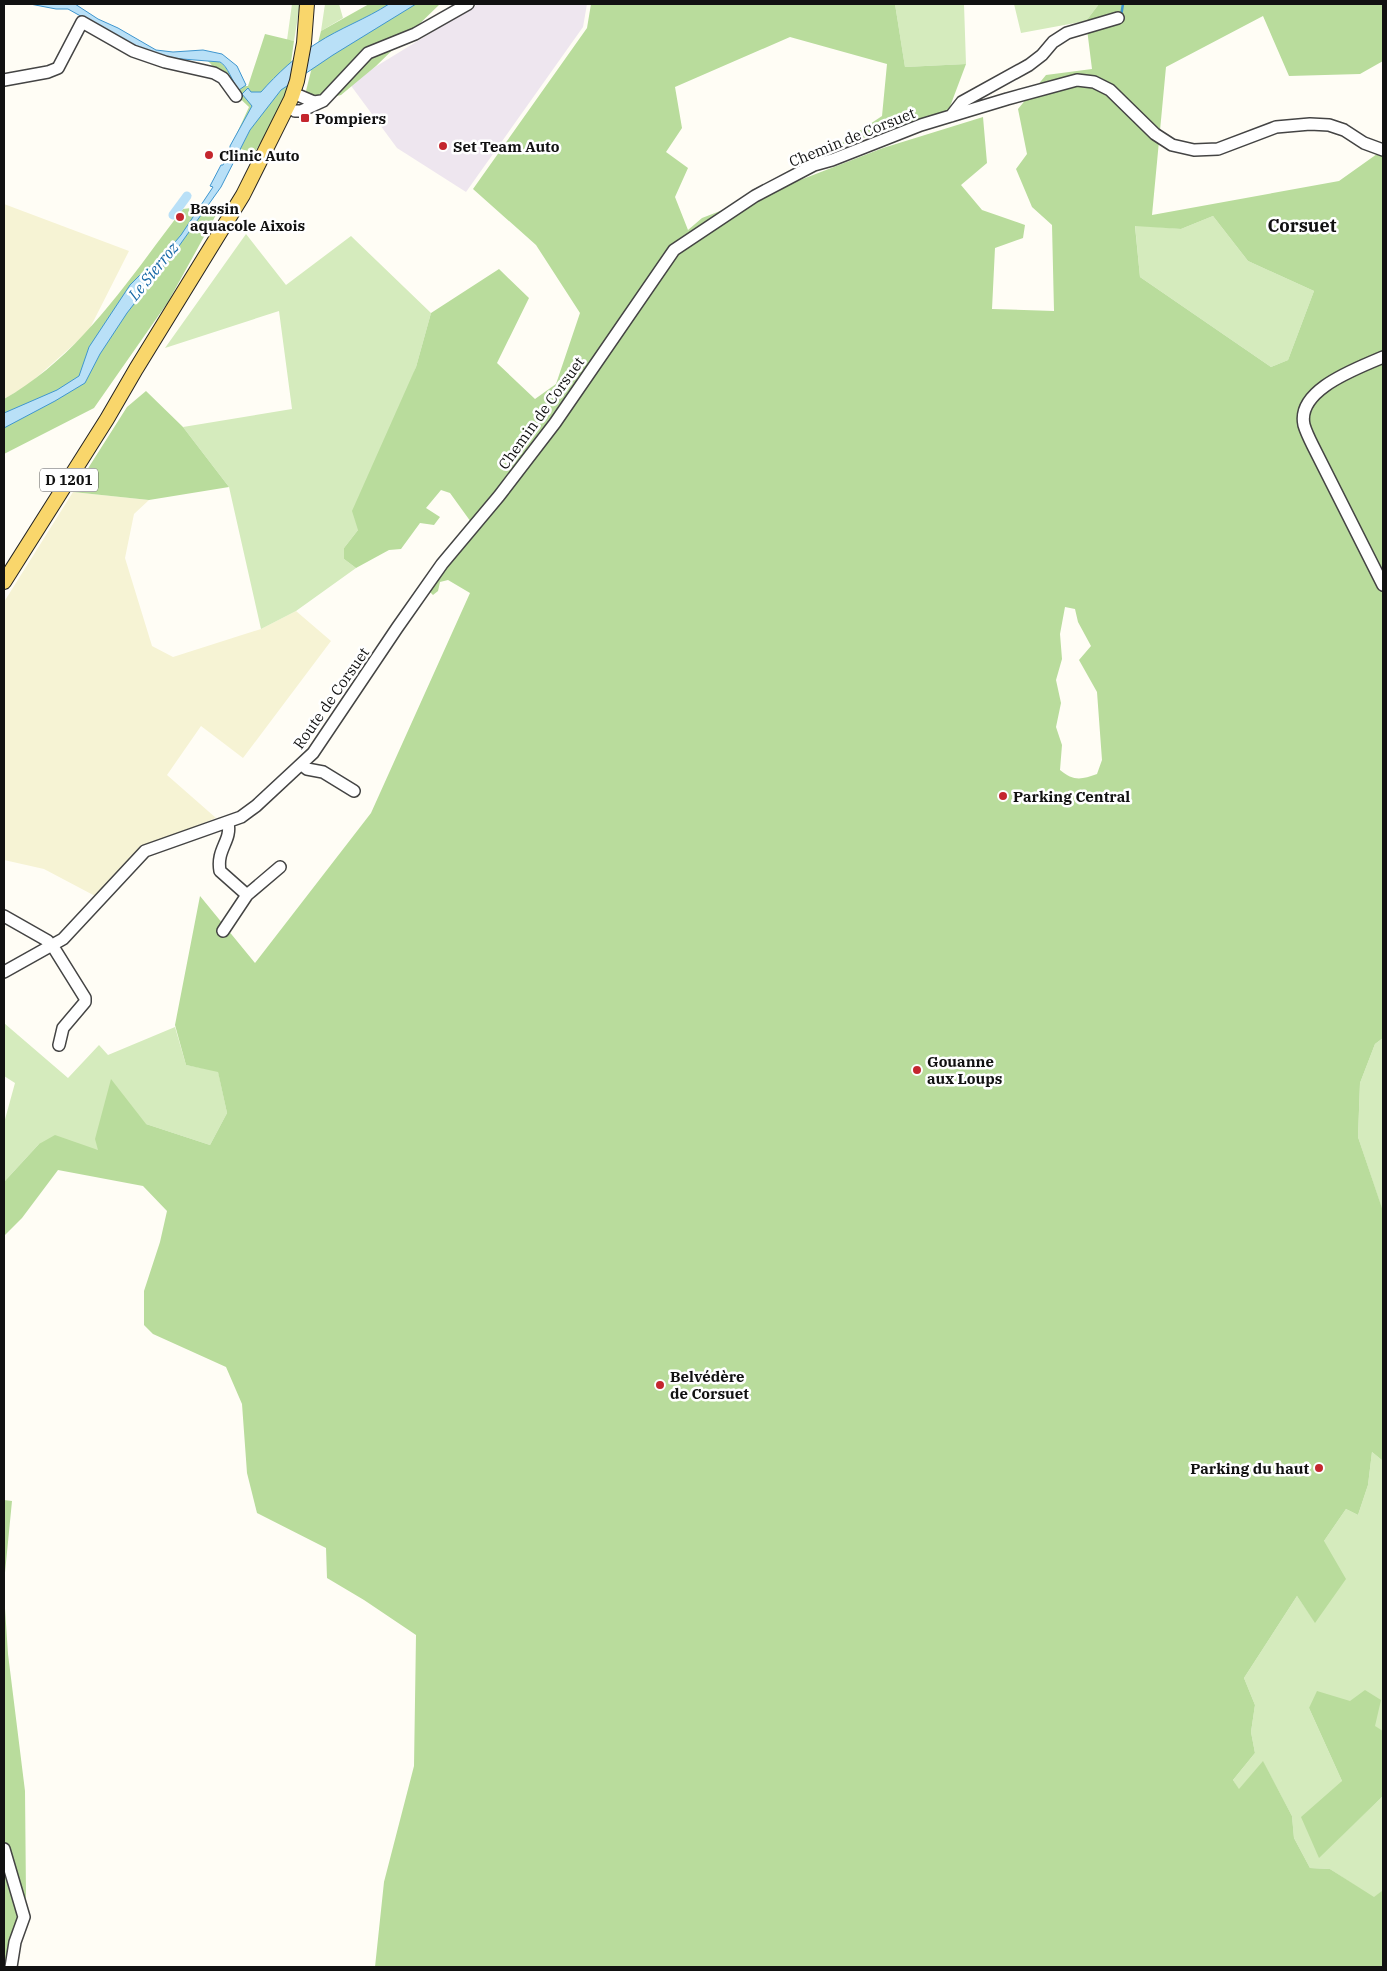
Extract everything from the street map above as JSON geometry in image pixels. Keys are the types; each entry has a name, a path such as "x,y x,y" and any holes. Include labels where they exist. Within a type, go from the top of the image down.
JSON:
{"main road":[{"name":"D 1201","path":"307,4 308,41"},
{"name":"D 1201","path":"107,419 143,371 248,198 294,111 300,96 301,78 317,4"},
{"name":"D 1201","path":"4,582 107,419 243,195 288,108 301,78"}],"street":[{"path":"294,111 301,111 323,101 368,53 415,34 468,4"},
{"path":"952,116 962,102 1029,65 1042,56 1053,42 1067,32 1118,18"},
{"path":"4,80 48,72 58,68 82,22 133,52 165,62 214,72 223,78 236,96"},
{"name":"Chemin de Corsuet","path":"442,564 499,496 555,423 674,250 755,196 814,165 832,160 921,125 1077,80 1094,82 1110,90 1155,134 1172,145 1194,150 1218,149 1276,127 1310,124 1329,125 1344,130 1364,143 1383,150"},
{"path":"300,96 314,102 323,101"},
{"path":"1383,357 1325,385 1306,404 1304,423 1313,446 1383,585"},
{"name":"Route de Corsuet","path":"4,972 50,943 63,939 81,922 145,851 241,817 302,765 313,753 442,564"},
{"path":"302,765 307,769 322,772 354,791"},
{"path":"228,822 229,834 220,854 220,871 247,895"},
{"path":"223,931 247,895 280,867"},
{"path":"4,916 50,943 85,998 85,1002 63,1028 59,1045"},
{"path":"4,1849 24,1918 15,1942 11,1967"}],"shaded area":[{"path":"478,4 587,4 583,27 466,192 397,148 349,83"},
{"path":"4,204 129,251 88,332 28,385 4,399"},
{"path":"73,492 149,500 134,514 125,558 152,646 173,657 261,629 296,611 331,641 243,758 201,726 167,775 216,818 138,849 97,897 44,869 4,860 4,602"}],"green space":[{"path":"292,4 300,4 294,41 287,40"},
{"path":"325,4 339,4 343,18 321,31"},
{"path":"369,4 440,4 376,66 341,95 317,101 306,91 321,31"},
{"path":"591,4 895,4 905,67 966,64 948,112 837,146 882,116 887,64 790,37 675,87 682,128 666,152 688,168 675,197 688,230 702,218 883,148 983,117 987,163 961,185 982,210 1025,225 1023,238 995,248 992,309 1054,311 1052,225 1032,207 1016,169 1027,154 1018,109 1046,75 1092,69 1086,21 1099,4 1383,4 1383,61 1360,74 1289,76 1263,16 1166,67 1152,215 1339,181 1377,154 1383,154 1383,1038 1375,1044 1360,1083 1358,1137 1383,1211 1383,1461 1372,1452 1368,1485 1358,1515 1346,1509 1324,1541 1346,1579 1315,1623 1297,1596 1244,1678 1255,1705 1251,1732 1255,1753 1233,1780 1239,1789 1263,1761 1292,1816 1294,1838 1310,1868 1330,1869 1374,1897 1383,1890 1383,1967 375,1967 384,1882 414,1766 416,1635 327,1578 326,1548 257,1513 247,1473 242,1404 226,1367 153,1334 144,1325 144,1291 160,1242 167,1211 143,1186 58,1170 22,1218 4,1236 4,1182 39,1144 55,1135 98,1150 95,1139 111,1079 146,1124 210,1145 227,1113 218,1072 186,1065 175,1025 200,896 255,963 371,813 470,593 448,580 440,582 438,591 433,595 427,589 476,529 450,493 441,490 426,508 440,517 434,525 420,523 401,549 389,550 356,568 344,559 344,548 358,530 352,511 416,367 431,313 499,269 529,298 497,363 535,399 556,384 580,313 536,245 473,189 587,28","holes":["1213,216 1248,261 1314,291 1288,360 1271,367 1140,277 1135,226 1181,229","1065,607 1075,609 1078,622 1091,646 1079,660 1097,692 1102,760 1097,774 1082,778 1073,778 1060,770 1062,745 1056,727 1061,703 1056,680 1062,659 1060,634"]},
{"path":"895,4 964,4 966,64 905,67"},
{"path":"1014,4 1099,4 1086,21 1021,33"},
{"path":"265,34 294,41 287,91 279,114 254,153 231,146 249,107 207,60 223,64 233,80 248,86"},
{"path":"222,204 168,302 94,408 4,454 4,399 32,381 57,361 80,338 123,288 183,209"},
{"path":"1213,216 1248,261 1314,291 1288,360 1271,367 1140,277 1135,225 1181,229"},
{"path":"246,234 286,285 351,236 431,313 416,367 358,530 344,548 344,559 356,568 296,611 261,629 229,487 183,427 292,409 279,311 165,348"},
{"path":"146,391 183,427 229,487 149,500 73,492 127,407"},
{"path":"4,1023 68,1078 99,1045 108,1055 175,1027 186,1065 218,1071 227,1113 210,1145 146,1124 98,1150 39,1144 4,1182 4,1123 15,1083 4,1076"},
{"path":"1383,1038 1383,1212 1358,1137 1360,1083 1375,1044"},
{"path":"1372,1452 1383,1461 1383,1731 1375,1727 1350,1701 1309,1708 1342,1781 1319,1857 1383,1796 1383,1890 1374,1898 1330,1869 1310,1868 1294,1838 1292,1816 1263,1762 1239,1790 1233,1780 1255,1753 1251,1732 1255,1705 1244,1678 1297,1596 1315,1622 1324,1541 1346,1509 1358,1515 1368,1485"},
{"path":"4,1500 12,1501 4,1583"},
{"path":"4,1593 8,1654 25,1791 26,1896 9,1967 4,1967"},
{"path":"1365,1690 1381,1700 1375,1726 1383,1731 1383,1796 1319,1858 1301,1817 1342,1781 1309,1708 1317,1691 1350,1701"}],"water":[{"path":"30,4 75,4 98,19 156,50 173,52 203,50 222,54 237,66 246,85 239,90 220,62 170,58 136,47 68,9 56,9"},
{"name":"Le Sierroz","path":"389,4 416,4 333,55 281,90 250,130 221,187 179,246 127,313 100,354 85,383 4,428 4,413 57,390 79,376 89,347 130,285 145,270 158,262 181,235 213,187 210,186 221,165 223,165 230,151 230,146 252,106 242,94 248,88 251,92 261,92 287,66 309,48"}],"waterway":[{"path":"1121,16 1123,4"},
{"path":"173,215 187,196"}],"place":[{"name":"Pompiers","path":"305,118"},
{"name":"Set Team Auto","path":"443,146"},
{"name":"Clinic Auto","path":"209,155"},
{"name":"Bassin aquacole Aixois","path":"180,217"},
{"name":"Parking Central","path":"1003,796"},
{"name":"Gouanne aux Loups","path":"917,1070"},
{"name":"Belvédère de Corsuet","path":"660,1385"},
{"name":"Parking du haut","path":"1319,1468"}],"district":[{"name":"Corsuet","path":"1302,225"}]}
